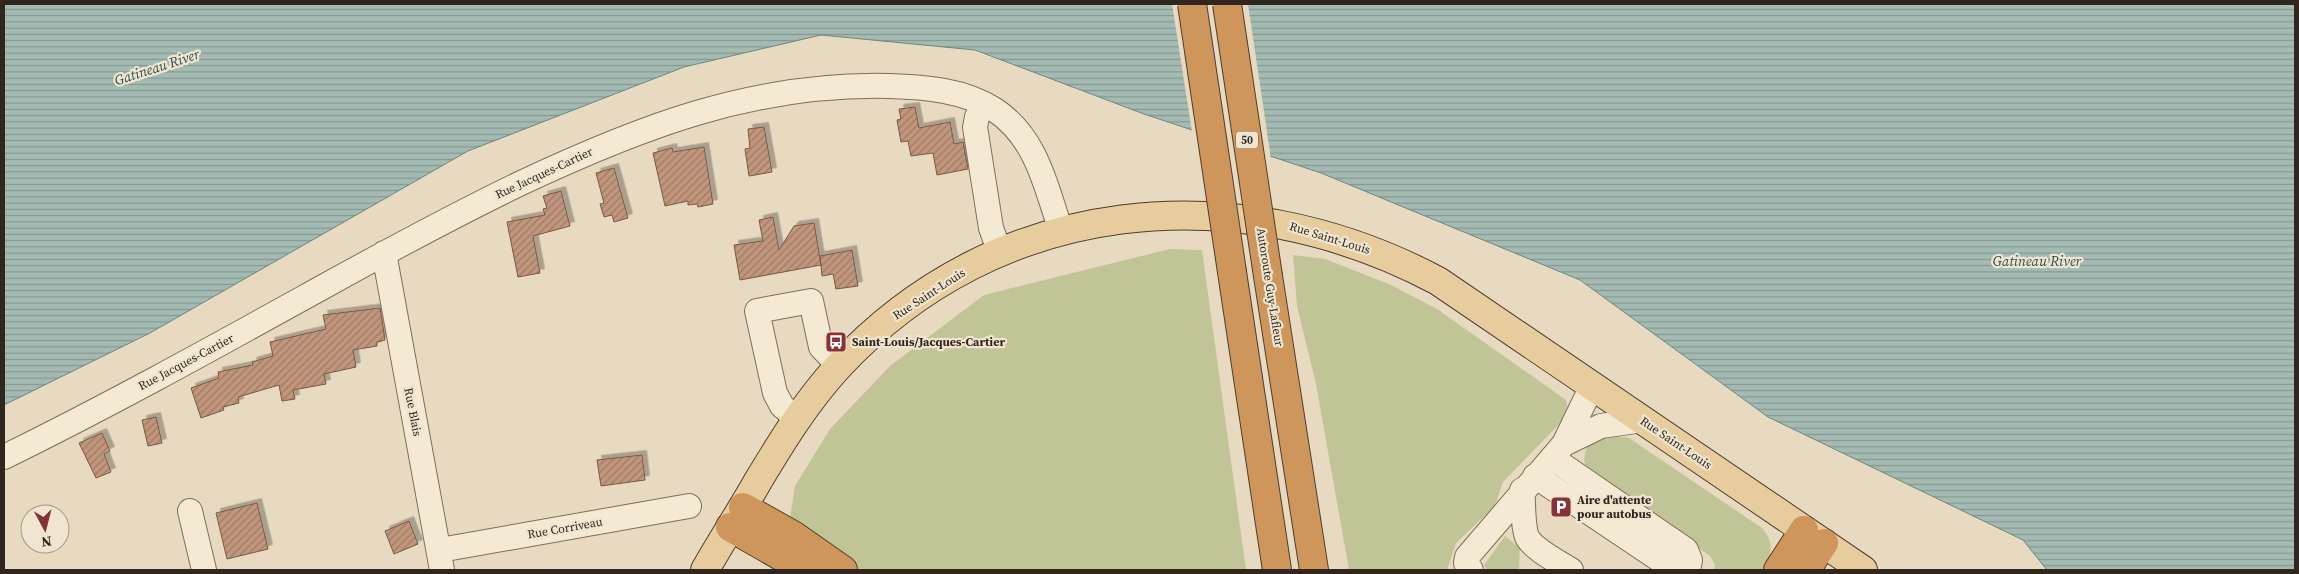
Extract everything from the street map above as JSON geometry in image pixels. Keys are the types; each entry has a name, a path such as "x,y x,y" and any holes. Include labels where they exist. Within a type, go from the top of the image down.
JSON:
{"highway":[{"path":"1192,4 1277,570"},
{"name":"Autoroute Guy-Lafleur","path":"1227,4 1314,570"},
{"path":"736,517 805,570"},
{"path":"736,517 793,535 843,570"},
{"path":"1778,570 1814,536"},
{"path":"1806,570 1814,536"}],"main road":[{"name":"Rue Saint-Louis","path":"705,570 797,419 839,366 873,333 919,298 950,278 1000,253 1061,231 1132,217 1199,214 1272,222 1324,234 1386,256 1438,281 1863,570"}],"street":[{"name":"Rue Jacques-Cartier","path":"4,457 126,394 461,212 612,142 672,119 735,101 802,89 866,85 927,88 951,92 984,104 1011,123 1030,146 1040,166 1061,231"},
{"path":"984,104 977,117 975,127 990,228 1000,253"},
{"name":"Rue Blais","path":"384,253 441,560"},
{"path":"797,419 782,406 775,393 757,311 811,301 822,347 839,366"},
{"path":"1472,570 1466,563 1467,557 1558,451 1592,386"},
{"path":"1558,451 1601,426 1643,420"},
{"path":"1558,451 1686,550 1690,560 1688,570"},
{"path":"1529,483 1526,533 1528,540 1571,570"},
{"path":"1529,483 1675,570"},
{"name":"Rue Corriveau","path":"441,560 689,506"},
{"path":"190,511 204,570"}],"green space":[{"path":"1170,249 1202,250 1246,570 860,570 801,532 790,518 795,486 830,429 890,366 984,295"},
{"path":"1293,255 1325,259 1389,284 1437,309 1566,400 1568,411 1565,418 1503,482 1495,506 1456,543 1447,570 1349,570 1316,384 1297,306"},
{"path":"1610,435 1629,438 1762,528 1769,539 1771,549 1762,570 1714,570 1715,565 1710,556 1586,470 1584,459 1587,445"},
{"path":"1505,536 1520,548 1519,570 1487,570 1484,565"}],"water":[{"name":"Gatineau River","path":"4,4 2295,4 2295,570 2047,570 2023,540 1768,417 1580,280 1321,173 1144,114 975,50 821,35 684,67 468,151 150,333 4,405"}],"pier":[{"path":"1172,4 1248,4 1271,159 1192,132"}],"building":[{"path":"915,107 919,128 950,122 954,144 963,142 968,169 937,175 933,153 911,156 908,141 901,142 897,120 901,119 899,109"},
{"path":"764,127 772,172 749,176 745,149 750,148 748,129"},
{"path":"704,147 713,204 698,207 697,204 688,205 688,201 665,206 653,153 672,148 673,152"},
{"path":"614,168 628,218 614,222 612,215 604,217 600,204 604,203 596,173"},
{"path":"561,191 570,226 533,236 540,273 518,277 507,222 545,215 543,209 547,208 543,196"},
{"path":"773,217 779,250 794,226 814,223 821,265 740,280 734,245 763,241 759,220"},
{"path":"852,250 858,286 836,289 833,274 822,276 820,256"},
{"path":"380,308 385,340 377,342 377,346 353,350 356,367 324,374 326,384 293,390 295,399 282,401 279,385 238,397 239,403 223,407 224,410 201,418 191,388 219,378 218,372 253,365 252,362 273,356 270,342 326,329 323,315"},
{"path":"156,417 162,443 148,446 142,420"},
{"path":"102,433 110,451 104,454 111,472 96,478 79,443"},
{"path":"642,455 645,480 601,486 597,460"},
{"path":"257,503 268,549 227,559 216,513"},
{"path":"409,521 418,544 394,554 385,531"}],"place":[{"name":"Saint-Louis/Jacques-Cartier","path":"836,342"},
{"name":"Aire d'attente pour autobus","path":"1561,507"}]}
